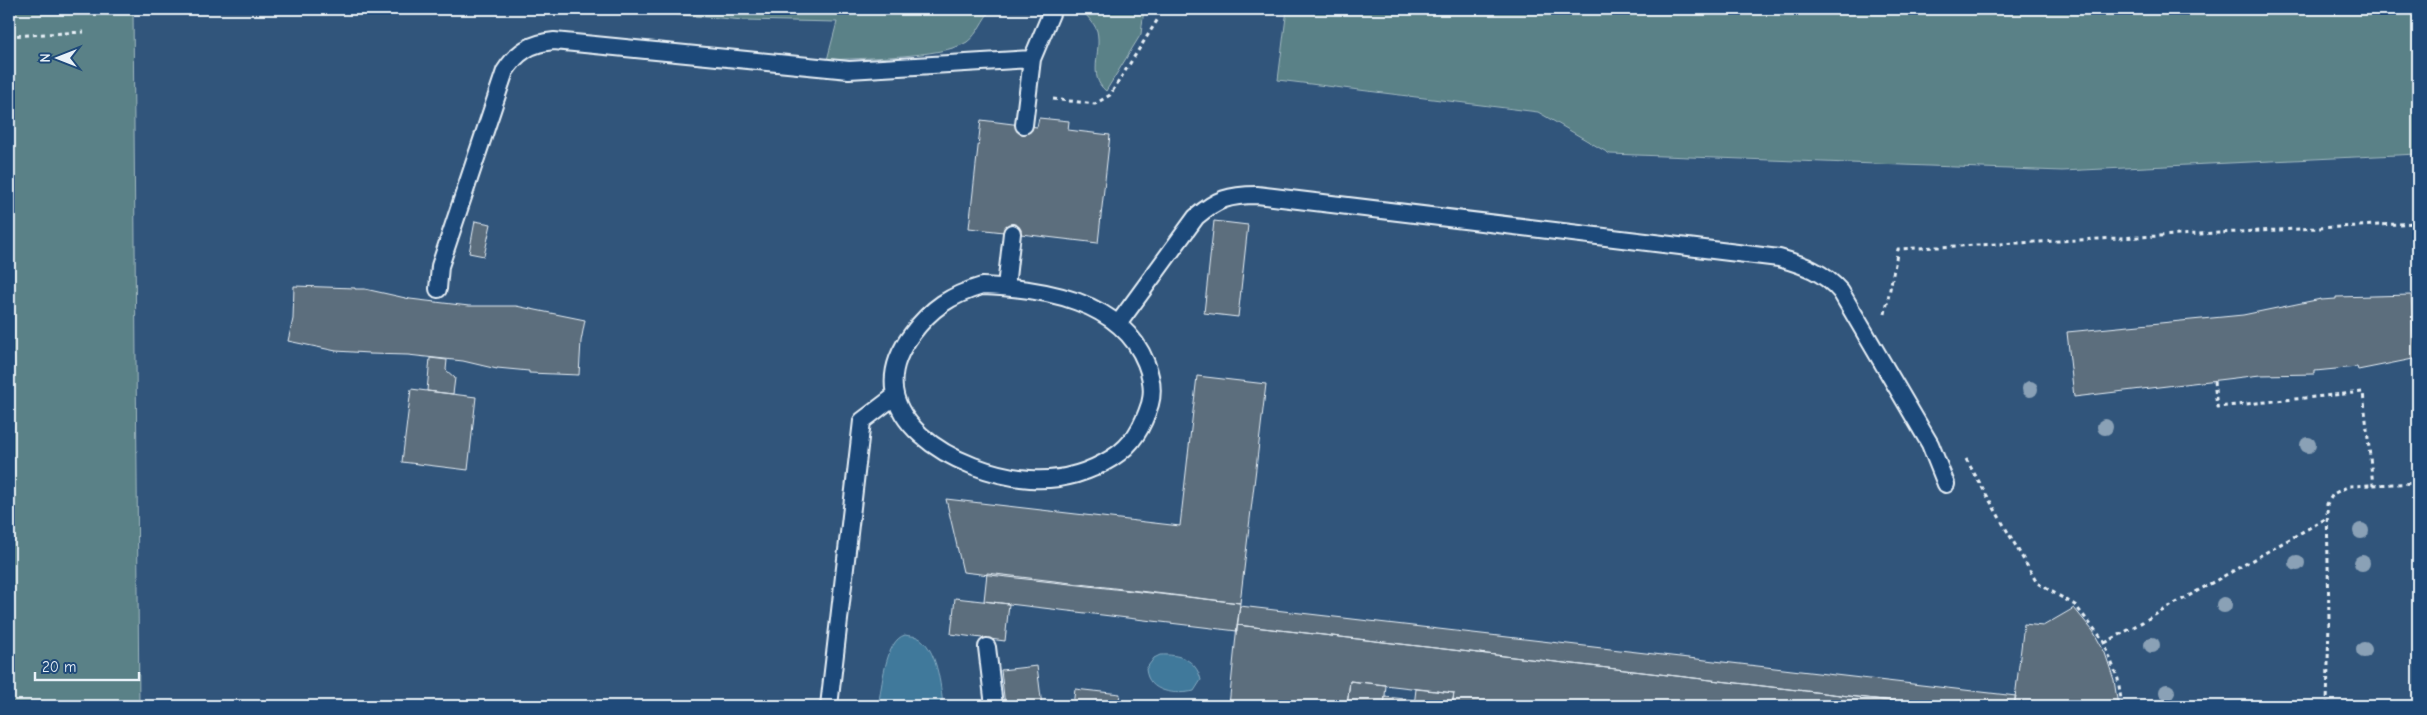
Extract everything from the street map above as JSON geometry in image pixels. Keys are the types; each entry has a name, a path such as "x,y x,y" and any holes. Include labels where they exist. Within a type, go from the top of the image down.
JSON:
{"lane":[{"path":"1024,125 1032,59 1053,9"},
{"path":"438,290 440,266 505,71 513,58 532,45 554,41 849,70 1032,59"},
{"path":"1118,324 1196,217 1210,205 1224,198 1240,195 1257,195 1779,258 1801,264 1820,273 1841,292 1930,444 1946,484"},
{"path":"1006,287 1012,233"},
{"path":"982,286 1006,287 1050,294 1097,310 1118,324 1139,346 1150,373 1152,395 1146,417 1135,439 1116,456 1093,470 1067,477 1031,479 1003,475 976,468 946,455 922,438 902,416 895,396 896,363 904,344 924,317 944,300 964,292 982,286"},
{"path":"829,706 862,421 895,396"},
{"path":"988,647 994,706"}],"path":[{"path":"1028,96 1095,104 1110,95 1158,19"},
{"path":"9,36 84,32"},
{"path":"1885,316 1898,249 2418,223"},
{"path":"2214,381 2217,408 2363,392 2373,485"},
{"path":"1963,454 2037,582 2075,605 2096,629 2105,644 2118,678 2122,706"},
{"path":"2327,706 2329,620 2327,504 2333,494 2341,488 2418,483"},
{"path":"2105,644 2327,518"}],"green space":[{"path":"9,9 133,9 139,706 9,706"},
{"path":"605,9 992,9 971,38 967,42 955,47 920,54 827,60 837,22 744,20"},
{"path":"1081,9 1144,9 1141,34 1106,91 1100,85 1097,78 1097,31"},
{"path":"1287,9 2418,9 2418,154 2062,171 1610,154 1538,112 1278,80"}],"water":[{"path":"905,635 917,637 929,649 937,668 943,706 878,706 889,655 898,639"},
{"path":"1160,655 1186,659 1195,667 1201,680 1194,691 1171,692 1157,688 1152,683 1146,669 1154,658"}],"building":[{"path":"1039,118 1069,121 1068,130 1110,135 1098,243 969,228 981,120 1037,127"},
{"path":"475,221 491,224 484,256 469,253"},
{"path":"1214,221 1248,225 1238,317 1204,313"},
{"path":"294,286 365,289 410,299 469,306 516,306 585,320 581,341 579,375 529,373 529,371 497,369 463,361 408,355 336,351 288,341 293,319"},
{"path":"2411,295 2413,332 2418,358 2358,370 2357,367 2315,371 2315,374 2260,375 2074,397 2067,332 2243,315 2321,299 2336,299 2336,297"},
{"path":"430,358 447,360 446,370 455,378 453,394 427,391"},
{"path":"1197,376 1266,384 1240,603 963,572 946,499 1180,526"},
{"path":"411,389 476,397 468,470 402,462"},
{"path":"987,573 1240,603 1237,631 984,601"},
{"path":"955,598 1009,604 1005,641 951,634"},
{"path":"1240,606 2016,696 2014,706 1935,706 1237,625"},
{"path":"2074,608 2093,631 2105,653 2114,680 2118,706 2014,706 2024,624 2043,626"},
{"path":"1237,625 1935,706 1452,706 1454,693 1350,681 1347,706 1229,706"},
{"path":"1037,666 1042,706 1005,706 1001,670"},
{"path":"1350,681 1386,685 1384,706 1347,706"},
{"path":"1075,689 1120,694 1118,706 1073,706"},
{"path":"1416,689 1454,693 1452,706 1414,706"},
{"path":"1385,697 1415,700 1414,706 1384,706"}]}
